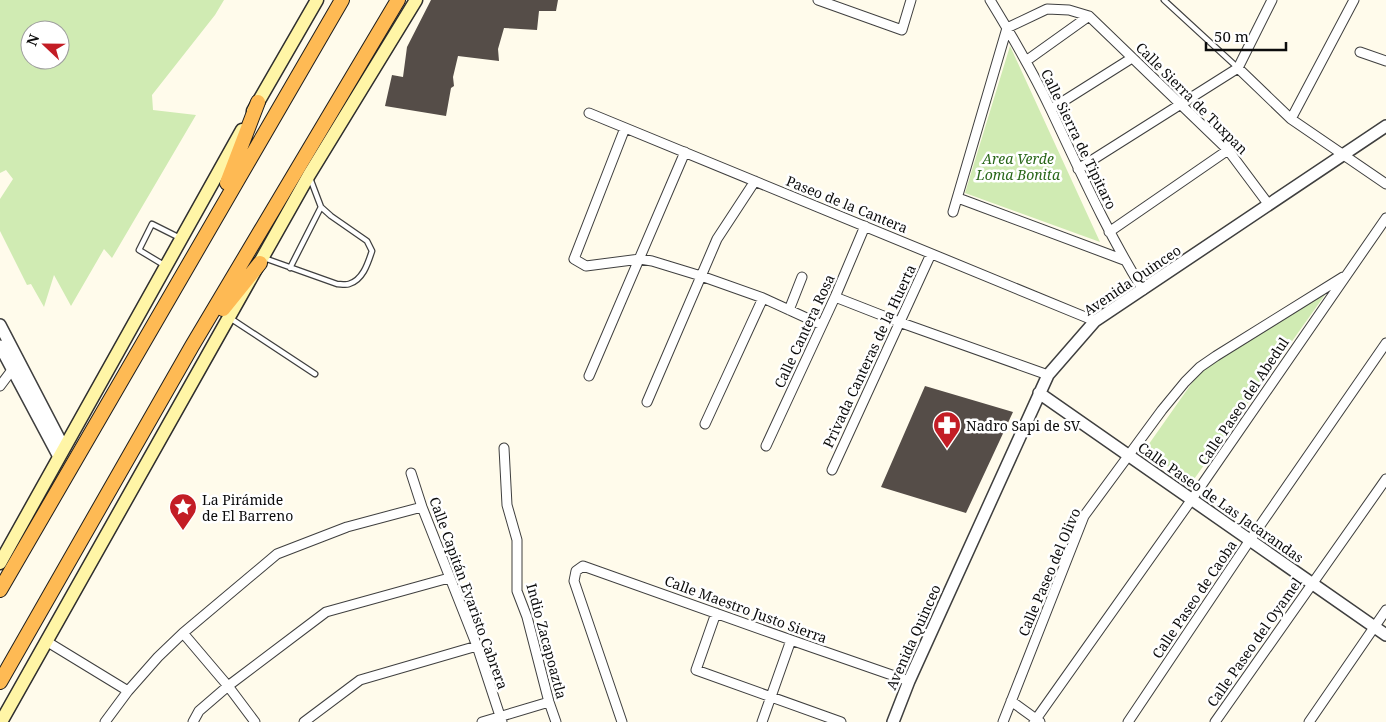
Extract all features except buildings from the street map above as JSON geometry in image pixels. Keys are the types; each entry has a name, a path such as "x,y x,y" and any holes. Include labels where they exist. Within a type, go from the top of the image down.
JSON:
{"highway":[{"path":"0,590 342,0"},
{"path":"0,682 192,346 398,0"},
{"path":"213,221 258,102"},
{"path":"192,346 261,261"}],"main road":[{"path":"0,563 317,0"},
{"path":"1,722 309,175 416,0"}],"street":[{"path":"818,0 902,30 911,0"},
{"name":"Calle Sierra de Tipitaro","path":"990,0 1026,61 1051,109 1109,232 1143,290"},
{"path":"1078,169 1238,68 1272,0"},
{"path":"1291,119 1354,0"},
{"path":"953,212 1006,28 1047,9 1068,10 1089,16"},
{"path":"1026,61 1089,16"},
{"name":"Calle Sierra de Tuxpan","path":"1089,16 1228,150 1269,205"},
{"path":"1360,52 1386,61"},
{"path":"1051,109 1132,58"},
{"path":"1238,68 1291,119 1386,184"},
{"name":"Paseo de la Cantera","path":"589,113 1095,321"},
{"name":"Avenida Quinceo","path":"893,722 909,681 1048,375 1095,321 1386,126"},
{"path":"626,128 574,259 586,266 640,259 652,261 763,298 822,325"},
{"path":"1109,232 1228,150"},
{"path":"589,376 685,152"},
{"path":"647,402 717,239 754,181"},
{"path":"958,198 1124,260"},
{"name":"Calle Paseo del Abedul","path":"1037,721 1386,218"},
{"name":"Calle Cantera Rosa","path":"766,446 835,297 865,226"},
{"name":"Privada Canteras de la Huerta","path":"832,470 931,254"},
{"name":"Calle Paseo del Olivo","path":"1003,722 1084,516 1162,410 1185,382 1216,356 1346,275"},
{"path":"789,310 802,278"},
{"path":"835,297 1048,375"},
{"path":"705,424 763,298"},
{"path":"0,325 62,452"},
{"name":"Calle Paseo de Caoba","path":"1128,722 1250,540 1386,343"},
{"path":"0,346 12,370 62,452"},
{"path":"0,386 12,370"},
{"name":"Calle Paseo de Las Jacarandas","path":"1039,393 1386,635"},
{"name":"Indio Zacapoaztla","path":"504,448 507,505 517,540 517,591 527,617 548,702 556,722"},
{"name":"Calle Capitán Evaristo Cabrera","path":"411,473 449,578 477,646 501,719"},
{"name":"Calle Paseo del Oyamel","path":"1215,722 1386,479"},
{"path":"105,722 128,691 183,632 277,554 347,527 422,507"},
{"name":"Calle Maestro Justo Sierra","path":"622,722 574,581 576,571 583,566 909,681"},
{"path":"193,722 199,711 228,686 326,612 449,578"},
{"path":"1308,722 1386,610"},
{"path":"716,613 696,670 841,722"},
{"path":"183,632 255,722"},
{"path":"762,722 791,640"},
{"path":"46,641 128,691"},
{"path":"304,722 360,680 477,646"},
{"path":"1011,701 1037,721"},
{"path":"482,722 501,719 548,702"}],"lane":[{"path":"1164,0 1238,68"},
{"path":"261,261 290,268 337,284 349,284 358,278 368,264 372,251 366,241 331,216 322,207 309,175"},
{"path":"290,268 322,207"},
{"path":"166,266 139,250 152,224 181,239"},
{"path":"229,318 314,374"}],"green space":[{"path":"0,0 224,0 215,15 152,95 153,110 196,115 112,258 104,249 71,306 54,275 44,307 31,284 27,285 0,231 0,199 13,179 6,170 0,173"},
{"name":"Area Verde Loma Bonita","path":"1010,46 1100,242 965,193"},
{"path":"1327,292 1192,482 1144,451 1201,370"}],"place":[{"name":"Nadro Sapi de SV","path":"947,449"},
{"name":"La Pirámide de El Barreno","path":"183,531"}]}
